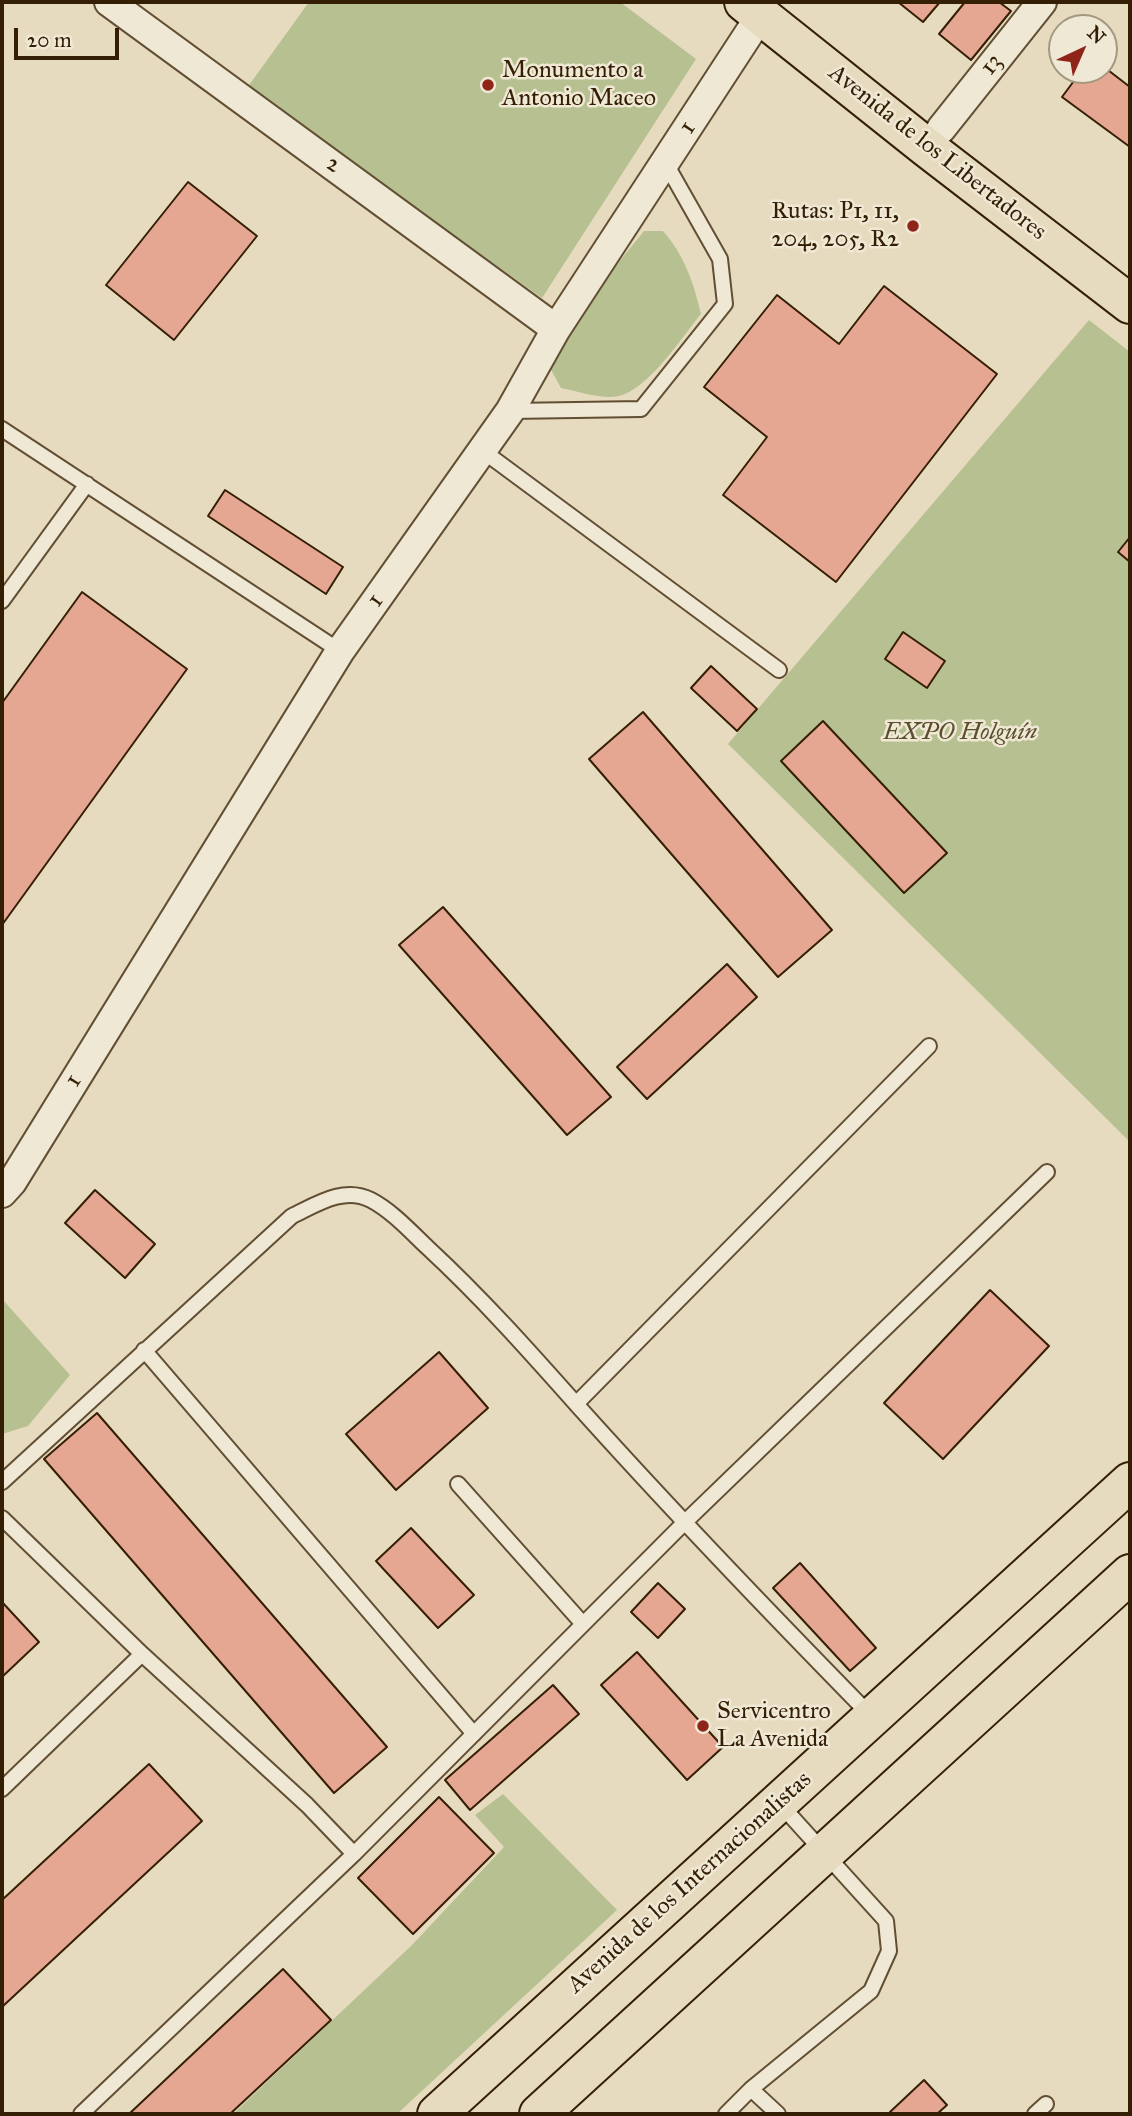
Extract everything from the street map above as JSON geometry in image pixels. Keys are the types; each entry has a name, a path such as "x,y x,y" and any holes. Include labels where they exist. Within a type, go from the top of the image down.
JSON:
{"main road":[{"name":"Avenida de los Libertadores","path":"752,8 926,147 1130,304"},
{"name":"Avenida de los Internacionalistas","path":"437,2114 872,1717 1125,1497"},
{"path":"539,2114 1130,1574"}],"street":[{"name":"2","path":"109,2 556,329"},
{"name":"13","path":"941,129 1042,2"},
{"name":"1","path":"5,1184 340,651 510,411 556,329 665,162 752,8"}],"lane":[{"path":"510,411 641,409 725,304 720,259 665,162"},
{"path":"2,429 340,651"},
{"path":"483,452 779,670"},
{"path":"2,601 87,484"},
{"path":"576,1404 929,1046"},
{"path":"81,2114 354,1854 684,1523 1047,1172"},
{"path":"2,1482 292,1216 327,1199 348,1194 371,1200 453,1271 525,1346 684,1523 872,1717"},
{"path":"144,1350 474,1734"},
{"path":"458,1484 583,1624"},
{"path":"2,1518 142,1654 307,1805 354,1854"},
{"path":"2,1790 142,1654"},
{"path":"726,2114 751,2089 871,1991 889,1951 886,1921 779,1803"},
{"path":"751,2089 778,2114"},
{"path":"1035,2114 1046,2104"}],"green space":[{"path":"309,2 620,2 696,59 542,298 247,88"},
{"path":"644,231 663,231 677,249 687,270 701,314 648,378 623,395 592,395 561,388 550,368 551,357 601,284"},
{"name":"EXPO Holguín","path":"1089,320 1130,352 1130,1142 728,744"},
{"path":"3,1300 70,1375 28,1426 2,1434"},
{"path":"503,1794 617,1910 397,2114 233,2114 412,1945 504,1847 475,1815"}],"building":[{"path":"898,2 940,2 923,22"},
{"path":"965,2 999,2 1011,11 971,60 939,34"},
{"path":"1118,78 1130,87 1130,147 1062,97 1072,84 1118,84"},
{"path":"188,182 257,236 174,340 106,285"},
{"path":"884,286 997,374 836,582 723,495 767,437 704,387 777,295 839,344"},
{"path":"225,490 343,567 326,594 208,516"},
{"path":"1130,537 1130,562 1118,552"},
{"path":"82,592 187,669 2,925 2,703"},
{"path":"903,632 945,661 927,688 885,659"},
{"path":"711,666 757,709 737,731 691,688"},
{"path":"643,712 832,930 778,977 589,759"},
{"path":"823,721 947,853 904,893 781,761"},
{"path":"443,907 611,1097 567,1135 399,945"},
{"path":"727,964 757,997 647,1099 617,1067"},
{"path":"95,1190 155,1244 125,1278 65,1223"},
{"path":"990,1290 1049,1346 943,1459 884,1403"},
{"path":"439,1352 488,1408 396,1490 346,1434"},
{"path":"97,1413 387,1747 334,1793 44,1459"},
{"path":"411,1528 474,1595 438,1628 376,1561"},
{"path":"800,1563 876,1648 850,1671 773,1588"},
{"path":"658,1583 685,1609 658,1638 631,1612"},
{"path":"2,1602 39,1642 2,1677"},
{"path":"637,1652 723,1747 687,1780 601,1685"},
{"path":"553,1685 579,1714 470,1810 445,1780"},
{"path":"149,1764 202,1821 2,2007 2,1900"},
{"path":"439,1797 494,1853 413,1934 358,1878"},
{"path":"283,1969 331,2020 230,2114 129,2114"},
{"path":"924,2080 947,2105 937,2114 890,2112"}],"place":[{"name":"Monumento a Antonio Maceo","path":"488,85"},
{"name":"Rutas: P1, 11, 204, 205, R2","path":"913,226"},
{"name":"Servicentro La Avenida","path":"703,1726"}]}
